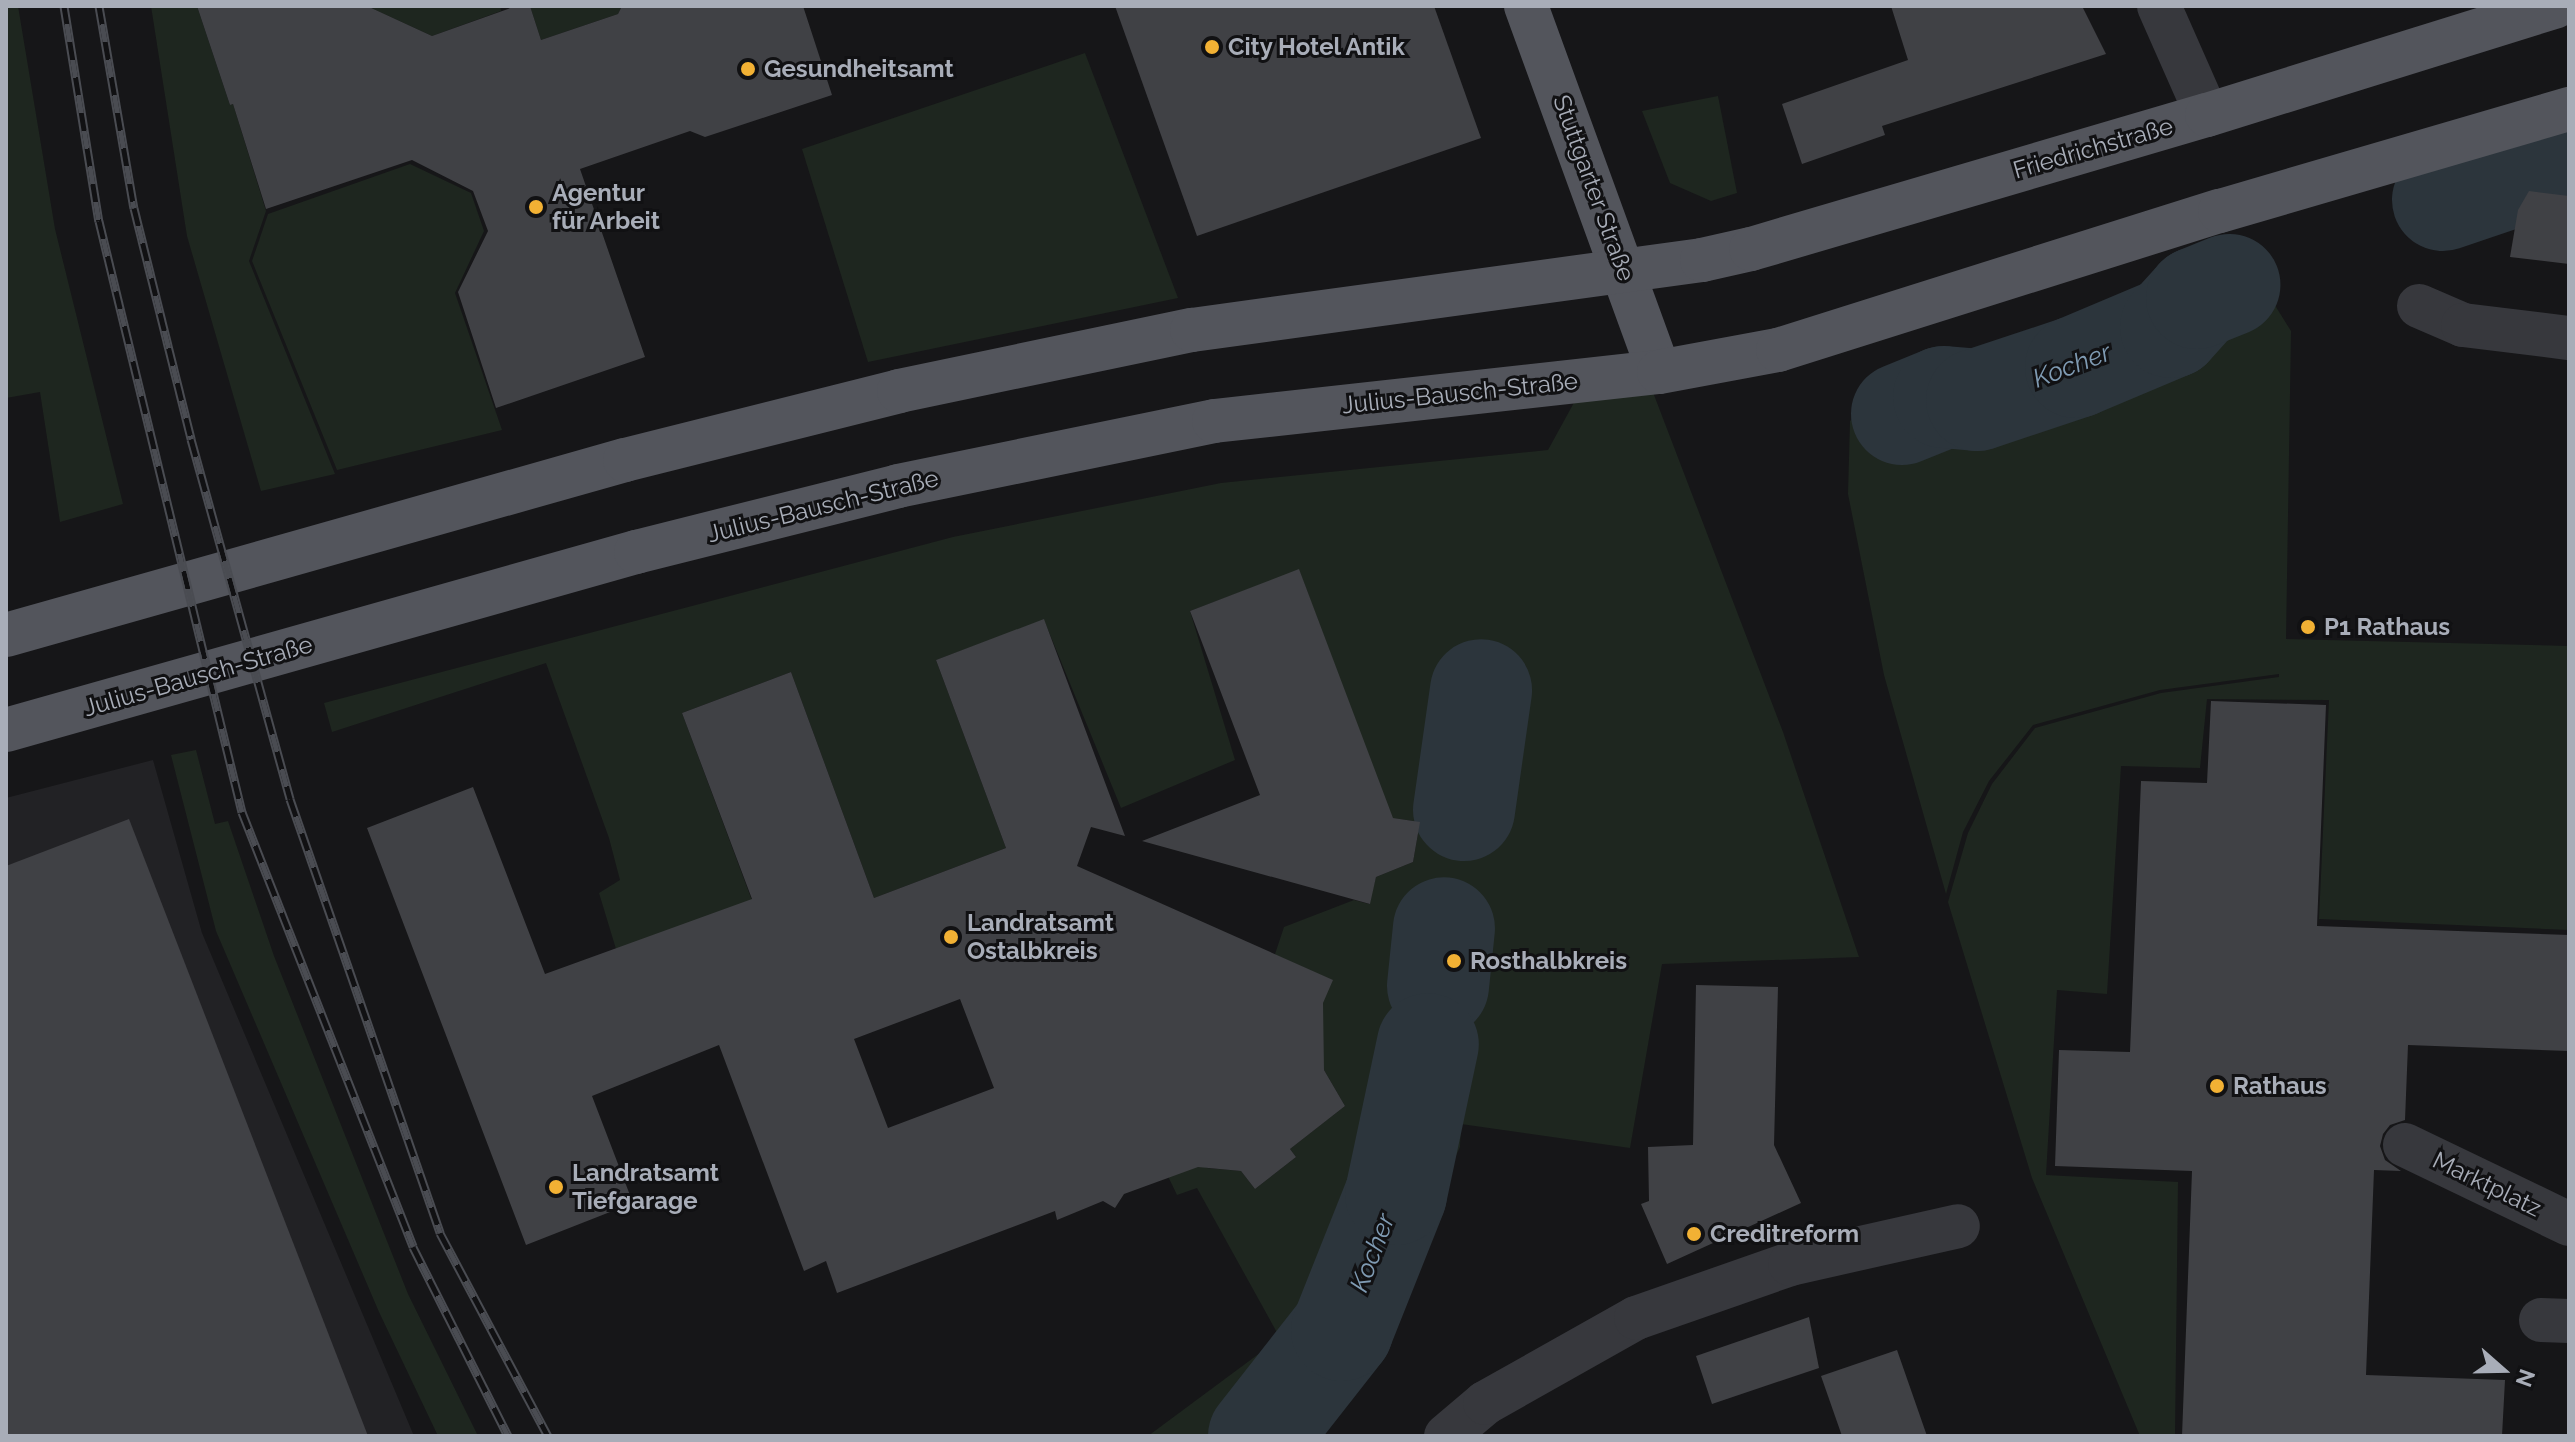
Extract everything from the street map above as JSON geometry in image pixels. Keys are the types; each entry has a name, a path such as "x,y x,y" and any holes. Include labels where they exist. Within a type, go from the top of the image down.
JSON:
{"main road":[{"name":"Stuttgarter Straße","path":"1526,6 1659,372"},
{"name":"Friedrichstraße","path":"1624,269 1751,249 2207,115 2556,6"},
{"path":"1659,372 1778,350 2220,211 2569,109"},
{"path":"6,635 625,460 899,391 1192,330 1624,269"},
{"name":"Julius-Bausch-Straße","path":"6,730 636,552 898,486 1214,421 1659,372"}],"street":[{"path":"2159,6 2207,115"},
{"path":"2419,306 2463,325 2569,338"},
{"name":"Marktplatz","path":"2405,1145 2569,1224"},
{"path":"1446,1436 1485,1403 1636,1318 1790,1264 1958,1226"}],"shaded area":[{"path":"6,6 18,6 55,229 123,504 60,522 40,392 6,398"},
{"path":"151,6 197,6 230,105 233,104 266,211 249,261 335,474 261,491 187,236"},
{"path":"367,6 500,6 501,11 432,36"},
{"path":"530,6 622,6 618,14 541,40"},
{"path":"1085,53 1178,298 868,362 802,149"},
{"path":"1718,96 1737,193 1711,201 1670,183 1642,111"},
{"path":"410,164 471,193 484,231 455,293 502,430 337,470 252,261 268,214"},
{"path":"2245,257 2291,331 2286,639 2569,646 2569,930 2319,919 2329,700 2207,699 2200,768 2121,766 2107,994 2057,990 2046,1175 2178,1182 2175,1436 2140,1436 2032,1178 1948,902 1968,833 1992,784 2035,728 2161,693 2279,677 2279,674 2160,690 2033,725 1989,781 1963,832 1946,894 1884,675 1848,494 1850,421 1888,385"},
{"path":"1646,374 1783,732 1859,957 1662,964 1630,1148 1461,1124 1460,1147 1376,1328 1289,1436 1148,1436 1280,1338 1197,1188 1177,1195 1152,1143 1207,1168 1241,1171 1255,1189 1296,1157 1290,1149 1345,1106 1324,1070 1275,954 1284,927 1354,900 1369,904 1376,877 1413,862 1420,822 1392,818 1299,570 1190,611 1235,760 1121,808 1044,620 936,660 1006,848 874,898 791,672 682,713 757,914 616,949 599,893 620,880 609,838 546,663 332,732 324,703 953,537 1221,483 1548,450 1582,388"},
{"path":"196,750 215,824 228,821 274,956 408,1294 478,1436 438,1436 379,1312 216,931 171,755"},
{"path":"153,760 202,933 414,1436 6,1436 6,798"}],"building":[{"name":"Agentur für Arbeit","path":"197,6 367,6 432,36 516,6 530,6 541,40 618,14 622,6 803,6 832,95 705,137 690,131 580,169 645,357 496,408 458,292 488,231 473,191 412,160 266,209 233,104 230,105"},
{"path":"1115,6 1434,6 1481,138 1197,236"},
{"path":"1891,6 2082,6 2106,54 1882,126 1885,135 1802,164 1782,104 1908,60"},
{"path":"2529,191 2569,196 2569,264 2510,257 2518,210"},
{"path":"1299,569 1393,818 1420,822 1413,862 1376,877 1370,904 1142,841 1260,795 1190,611"},
{"name":"Landratsamt Ostalbkreis","path":"1044,619 1125,836 1091,827 1077,866 1333,980 1323,1003 1324,1070 1345,1106 1290,1149 1296,1157 1255,1189 1241,1171 1198,1167 1124,1194 1115,1208 1103,1201 1057,1220 1055,1211 837,1293 826,1261 804,1271 719,1045 592,1096 633,1203 526,1245 367,828 473,787 545,974 752,899 682,713 791,672 874,898 1006,848 936,660","holes":["960,999 994,1088 888,1128 854,1039"]},
{"name":"Rathaus","path":"2211,701 2326,705 2317,926 2569,935 2569,1051 2408,1045 2405,1120 2390,1125 2383,1134 2380,1146 2385,1160 2401,1171 2374,1170 2366,1375 2505,1380 2502,1436 2182,1436 2192,1171 2055,1166 2059,1050 2130,1052 2141,781 2207,783"},
{"path":"129,819 368,1436 6,1436 6,866"},
{"path":"1696,985 1778,987 1774,1145 1801,1203 1667,1264 1641,1204 1649,1201 1648,1147 1693,1145"},
{"path":"1809,1317 1819,1368 1712,1404 1696,1356"},
{"path":"1897,1350 1927,1436 1842,1436 1821,1376"}],"waterway":[{"name":"Kocher","path":"2443,200 2569,157"},
{"name":"Kocher","path":"1902,414 1944,397 1977,400 2076,367 2171,327 2197,298 2230,285"},
{"name":"Kocher","path":"1464,810 1481,690"},
{"name":"Kocher","path":"1438,986 1444,928"},
{"name":"Kocher","path":"1259,1436 1342,1330 1396,1194 1428,1044"}],"railway":[{"path":"64,6 99,221 242,812 413,1247 508,1436"},
{"path":"99,6 134,208 191,439 290,799 440,1233 548,1436"}],"place":[{"name":"City Hotel Antik","path":"1212,47"},
{"name":"Gesundheitsamt","path":"748,69"},
{"name":"Agentur für Arbeit","path":"536,207"},
{"name":"P1 Rathaus","path":"2308,627"},
{"name":"Landratsamt Ostalbkreis","path":"951,937"},
{"name":"Rosthalbkreis","path":"1454,961"},
{"name":"Rathaus","path":"2217,1086"},
{"name":"Landratsamt Tiefgarage","path":"556,1187"},
{"name":"Creditreform","path":"1694,1234"}]}
